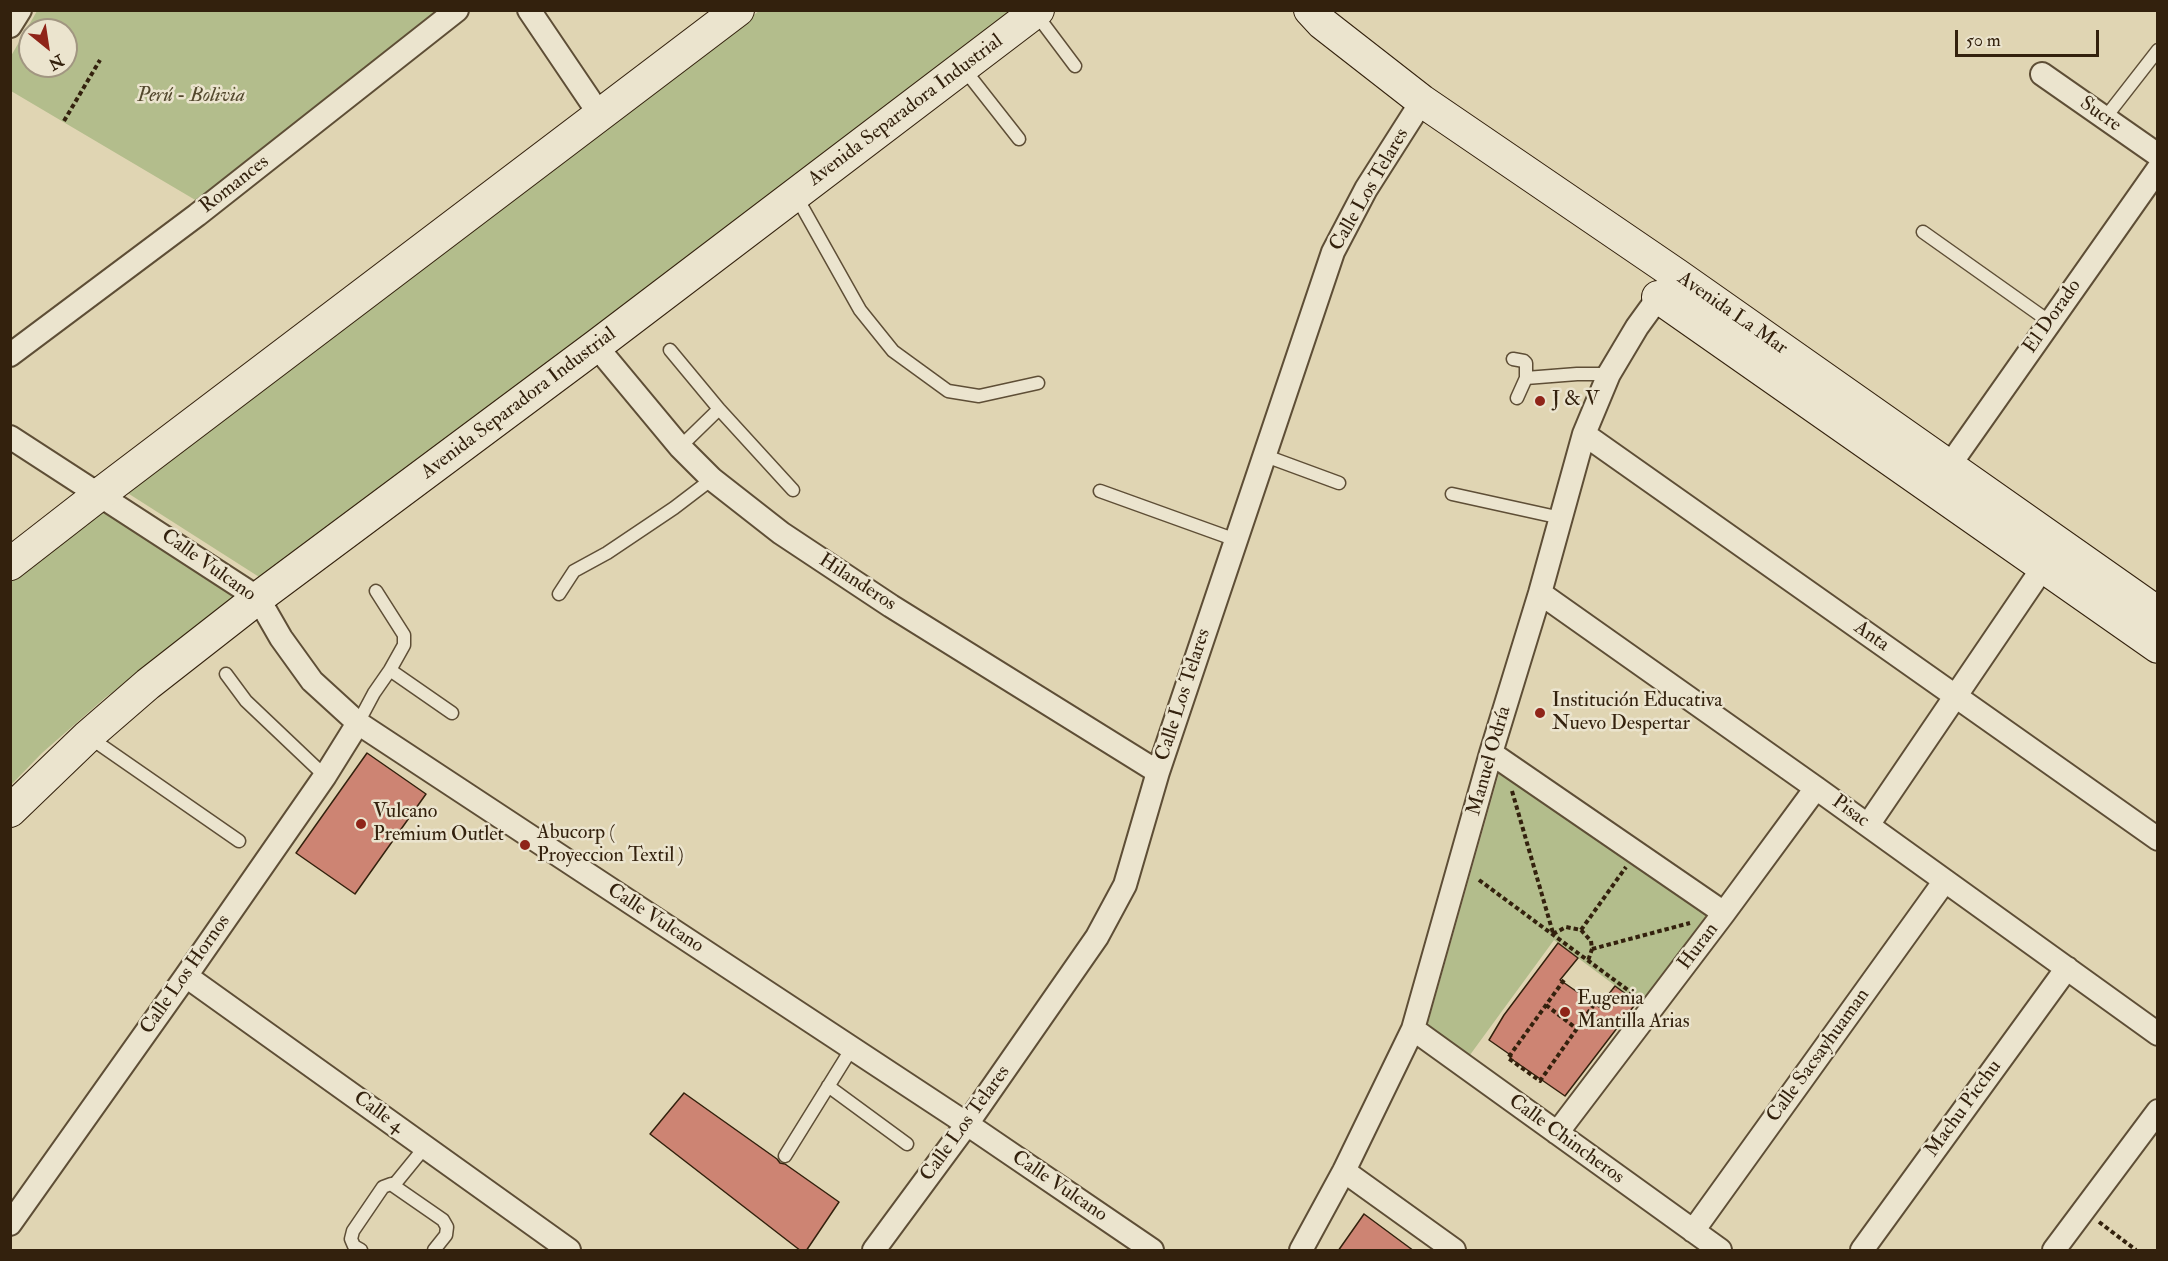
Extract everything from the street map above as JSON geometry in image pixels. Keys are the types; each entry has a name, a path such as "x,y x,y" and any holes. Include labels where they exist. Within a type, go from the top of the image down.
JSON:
{"main road":[{"path":"10,564 738,10"},
{"name":"Avenida La Mar","path":"1310,10 1322,23 1422,101 1667,286 2044,566 2157,646"},
{"name":"Avenida Separadora Industrial","path":"10,811 88,736 148,684 258,598 596,346 1037,12"},
{"name":"Avenida La Mar","path":"1667,286 1949,466 2157,613"}],"street":[{"path":"10,26 20,10"},
{"name":"Romances","path":"10,355 197,215 457,10"},
{"path":"529,10 600,115"},
{"name":"Sucre","path":"2042,74 2157,155"},
{"name":"Calle Los Telares","path":"873,1251 967,1124 1097,937 1125,885 1158,772 1333,252 1366,189 1422,101"},
{"name":"El Dorado","path":"1949,466 2157,169"},
{"name":"Manuel Odría","path":"1301,1251 1344,1171 1413,1029 1584,434 1609,374 1667,286"},
{"name":"Hilanderos","path":"596,346 680,447 712,479 782,533 882,600 1158,772"},
{"name":"Anta","path":"1584,434 2157,839"},
{"name":"Calle Vulcano","path":"10,437 258,598 280,638 312,681 358,723 967,1124 1152,1251"},
{"path":"1868,825 2044,566"},
{"name":"Pisac","path":"1540,593 1868,825 2157,1034"},
{"name":"Calle Los Hornos","path":"10,1224 325,776 358,723"},
{"path":"1491,753 1724,913"},
{"name":"Huran","path":"1557,1133 1816,788"},
{"name":"Calle Sacsayhuaman","path":"1693,1231 1944,882"},
{"name":"Machu Picchu","path":"1862,1251 2067,968"},
{"name":"Calle 4","path":"186,976 569,1251"},
{"name":"Calle Chincheros","path":"1413,1029 1720,1251"},
{"path":"2054,1251 2157,1111"},
{"path":"1344,1171 1454,1251"}],"lane":[{"path":"1037,12 1075,66"},
{"path":"2105,118 2157,50"},
{"path":"963,68 1019,139"},
{"path":"796,195 860,310 893,351 948,391 979,396 1038,383"},
{"path":"1923,232 2050,322"},
{"path":"670,350 719,409 793,490"},
{"path":"1513,359 1524,361 1526,378 1517,399"},
{"path":"1526,378 1609,374"},
{"path":"680,447 719,409"},
{"path":"1263,455 1339,483"},
{"path":"559,594 574,572 674,508 712,479"},
{"path":"1100,490 1236,540"},
{"path":"1452,494 1561,518"},
{"path":"358,723 405,645 404,635 376,591"},
{"path":"390,670 452,713"},
{"path":"226,674 246,701 325,776"},
{"path":"88,736 239,842"},
{"path":"784,1156 852,1048"},
{"path":"828,1086 907,1144"},
{"path":"393,1185 425,1147"},
{"path":"361,1251 354,1246 351,1239 353,1231 387,1184 393,1185 443,1220 447,1227 446,1235 434,1251"}],"path":[{"path":"64,121 100,60"},
{"path":"1510,785 1553,934"},
{"path":"1581,930 1626,867"},
{"path":"1479,880 1642,1000"},
{"path":"1592,949 1692,923"},
{"path":"1553,934 1566,927 1581,930 1587,935 1592,949 1588,961"},
{"path":"1564,980 1508,1058 1540,1081 1595,1003"},
{"path":"1546,1005 1577,1029"},
{"path":"1520,1074 1524,1069"},
{"path":"2084,1210 2136,1251"}],"green space":[{"name":"Perú - Bolivia","path":"37,11 450,11 197,201 11,91 11,56 18,44 18,78 78,78 78,18 33,18"},
{"path":"759,11 1014,11 884,111 471,419 267,582 126,492 587,140"},
{"path":"104,505 244,597 106,697 42,753 11,785 11,581"},
{"path":"1501,766 1715,915 1645,1008 1554,940 1467,1059 1426,1030"}],"building":[{"name":"Vulcano Premium Outlet","path":"367,753 426,794 355,894 296,853"},
{"name":"Eugenia Mantilla Arias","path":"1558,943 1578,958 1560,980 1599,1007 1615,986 1637,1002 1565,1096 1510,1058 1512,1056 1489,1040 1504,1015"},
{"path":"684,1093 780,1163 785,1164 839,1202 806,1251 801,1251 650,1134"},
{"path":"1364,1214 1414,1251 1338,1251"}],"place":[{"name":"J & V","path":"1540,401"},
{"name":"Institución Educativa Nuevo Despertar","path":"1540,713"},
{"name":"Vulcano Premium Outlet","path":"361,824"},
{"name":"Abucorp ( Proyeccion Textil )","path":"525,845"},
{"name":"Eugenia Mantilla Arias","path":"1565,1012"}]}
